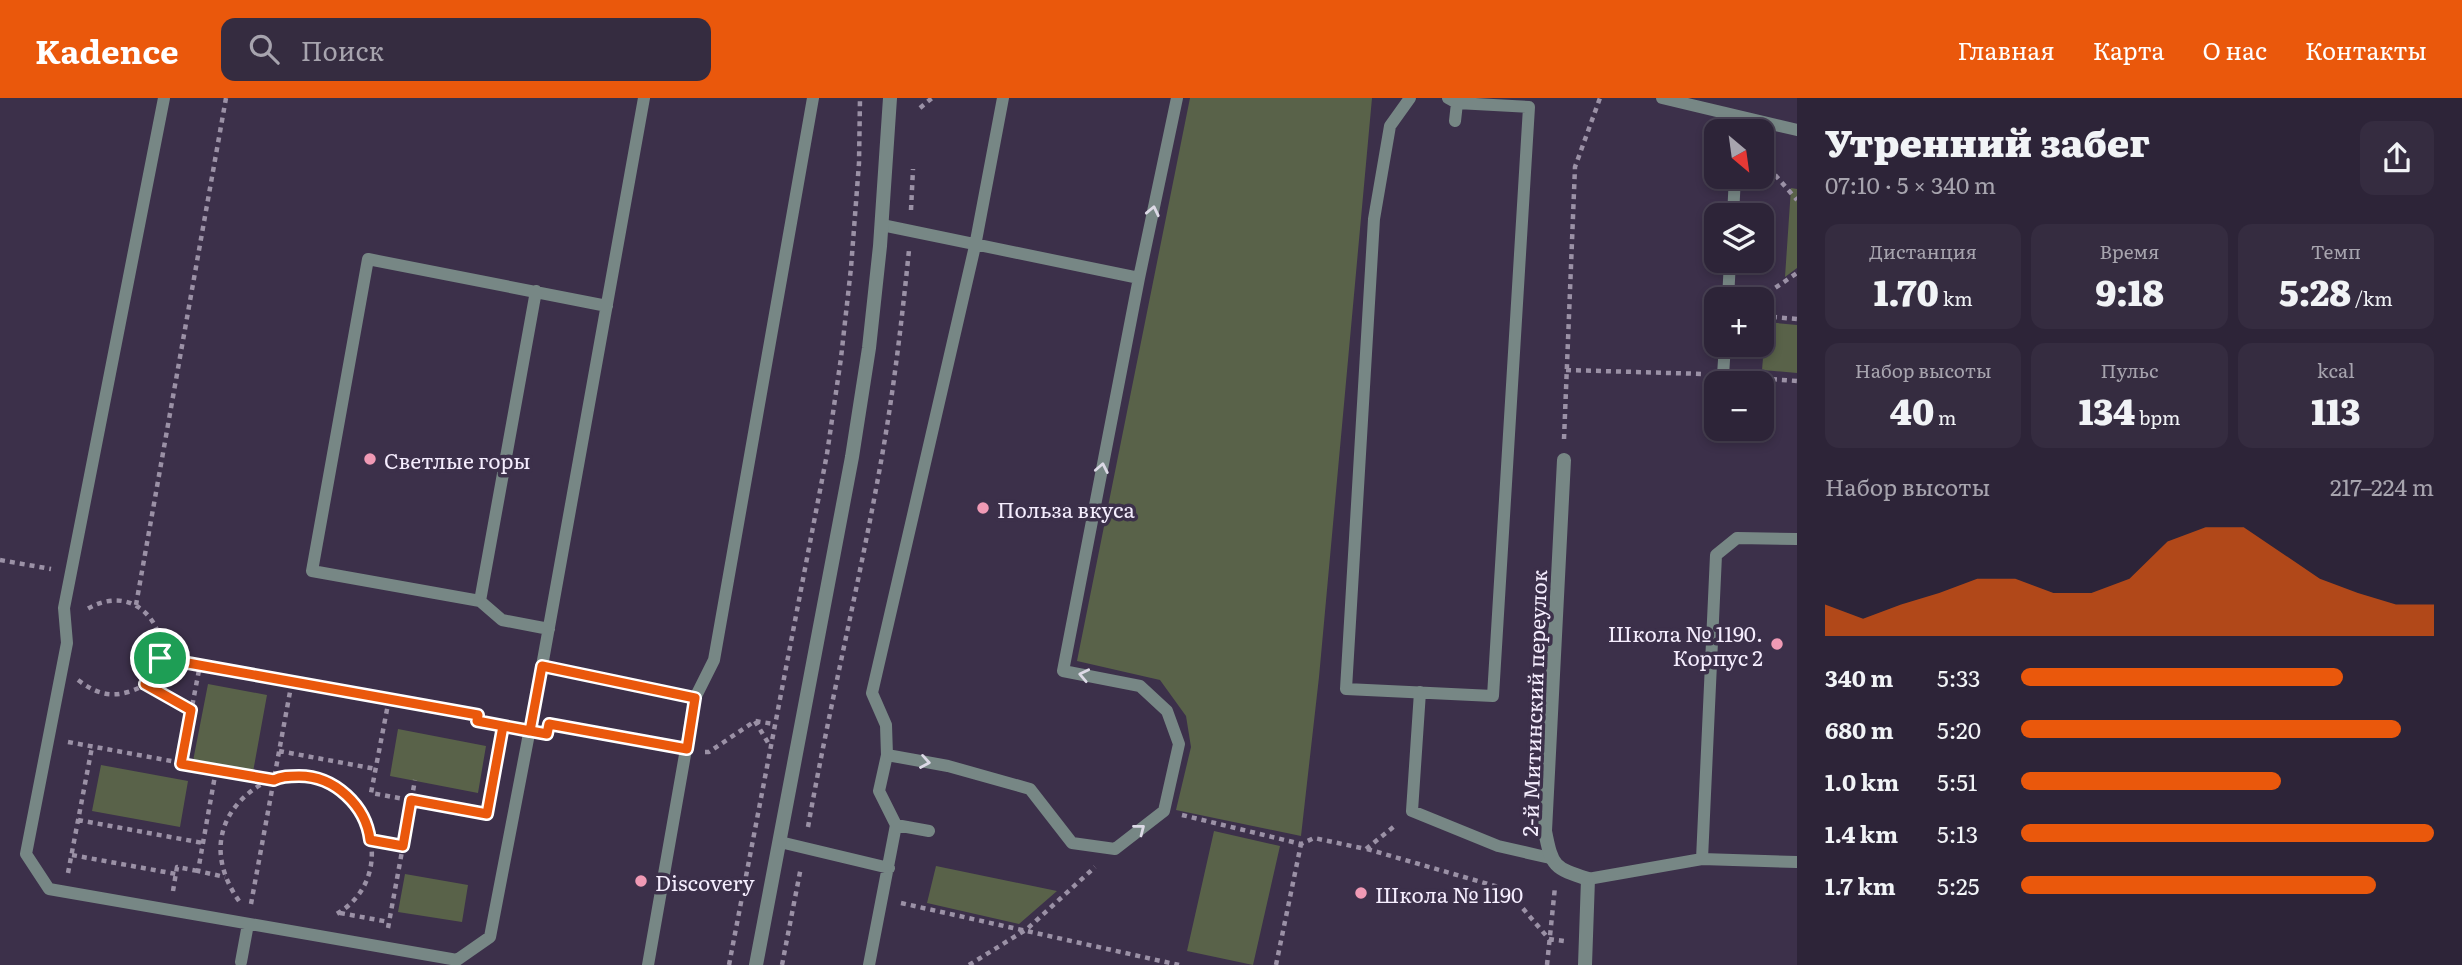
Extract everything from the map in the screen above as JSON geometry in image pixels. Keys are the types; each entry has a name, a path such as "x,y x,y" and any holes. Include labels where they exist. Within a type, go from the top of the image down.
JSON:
{"street":[{"path":"756,965 852,457 869,348 882,225 890,98"},
{"name":"2-й Митинский переулок","path":"1564,460 1545,831 1550,858 1563,871 1588,879"},
{"path":"1585,965 1588,879"}],"lane":[{"path":"164,98 64,608 67,643 26,855 49,889 457,960 490,937 549,629 644,98"},
{"path":"649,965 695,698 714,660 813,98"},
{"path":"869,965 895,825 879,791 887,755 886,725 872,693 975,246 1003,98"},
{"path":"887,755 948,766 1030,789 1072,843 1115,849 1164,811 1178,744 1167,711 1140,686 1063,671 1139,278 1177,98"},
{"path":"1410,98 1390,126 1374,219 1346,689 1493,696 1530,107 1453,100 1455,121"},
{"path":"1662,98 1797,130"},
{"path":"882,225 1139,278"},
{"path":"549,629 502,620 480,601 312,571 368,259 607,306"},
{"path":"480,601 536,292"},
{"path":"1702,859 1716,555 1737,538 1797,539"},
{"path":"542,666 695,698"},
{"path":"1420,692 1412,811 1498,846 1550,858"},
{"path":"895,825 929,831"},
{"path":"780,842 889,868"},
{"path":"1588,879 1702,859 1797,862"},
{"path":"241,962 248,924"}],"path":[{"path":"136,605 226,98"},
{"path":"729,965 827,454 841,358 857,189 860,98"},
{"path":"920,108 932,98"},
{"path":"1564,460 1575,167 1600,98"},
{"path":"782,965 827,723 882,458 899,344 913,169"},
{"path":"1774,174 1797,200"},
{"path":"1774,289 1797,273"},
{"path":"1774,317 1797,319"},
{"path":"1566,370 1704,374"},
{"path":"1774,379 1797,381"},
{"path":"0,560 71,573"},
{"path":"61,676 78,679 89,689 103,694 125,693 145,684 155,672 161,643 158,629 150,616 136,605 109,600 95,603 82,611 64,608"},
{"path":"160,658 478,715 477,721 547,734 549,724 709,752 755,721 774,724"},
{"path":"181,764 200,665"},
{"path":"272,780 253,789 239,800 222,832 220,850 225,877 239,901 250,913 292,681"},
{"path":"145,684 191,710"},
{"path":"389,699 372,793 487,814 503,726"},
{"path":"755,721 770,746"},
{"path":"49,739 272,780 305,776 323,780 339,788 353,800 363,816 370,840 369,869 363,886 352,901 331,917"},
{"path":"65,892 92,747"},
{"path":"279,751 376,769"},
{"path":"198,871 216,770"},
{"path":"384,947 415,780"},
{"path":"1164,811 1301,844 1314,838 1366,849 1503,888 1549,939 1586,944"},
{"path":"1366,849 1412,811"},
{"path":"78,820 203,843"},
{"path":"370,840 403,846"},
{"path":"1276,965 1301,844"},
{"path":"969,965 1027,929 1115,849"},
{"path":"72,855 176,874"},
{"path":"169,910 177,867 225,877"},
{"path":"1547,965 1555,886 1563,871"},
{"path":"883,900 1027,929 1179,965"},
{"path":"339,913 389,922"}],"green space":[{"path":"1190,98 1372,98 1319,677 1301,836 1176,810 1191,747 1186,716 1160,680 1077,661"},
{"path":"1791,188 1797,189 1797,268 1785,277"},
{"path":"1774,323 1797,325 1797,373 1762,370 1763,357 1774,357"},
{"path":"208,684 267,695 253,772 193,761"},
{"path":"398,729 486,746 478,793 390,776"},
{"path":"101,765 188,781 180,827 92,811"},
{"path":"1214,831 1280,846 1253,965 1187,951"},
{"path":"936,866 1057,891 1019,924 927,903"},
{"path":"405,874 468,885 462,922 398,912"}],"place":[{"name":"Светлые горы","path":"370,459"},
{"name":"Польза вкуса","path":"983,508"},
{"name":"Школа № 1190. Корпус 2","path":"1777,644"},
{"name":"Discovery","path":"641,881"},
{"name":"Школа № 1190","path":"1361,893"}],"route":[{"path":"160,658 155,672 145,684 191,710 181,764 274,780 287,776 323,780 339,788 353,800 363,816 370,840 403,846 411,800 487,814 503,726 530,731 547,734 549,724 687,749 695,698 542,666 530,731 477,721 478,715 160,658"}]}
